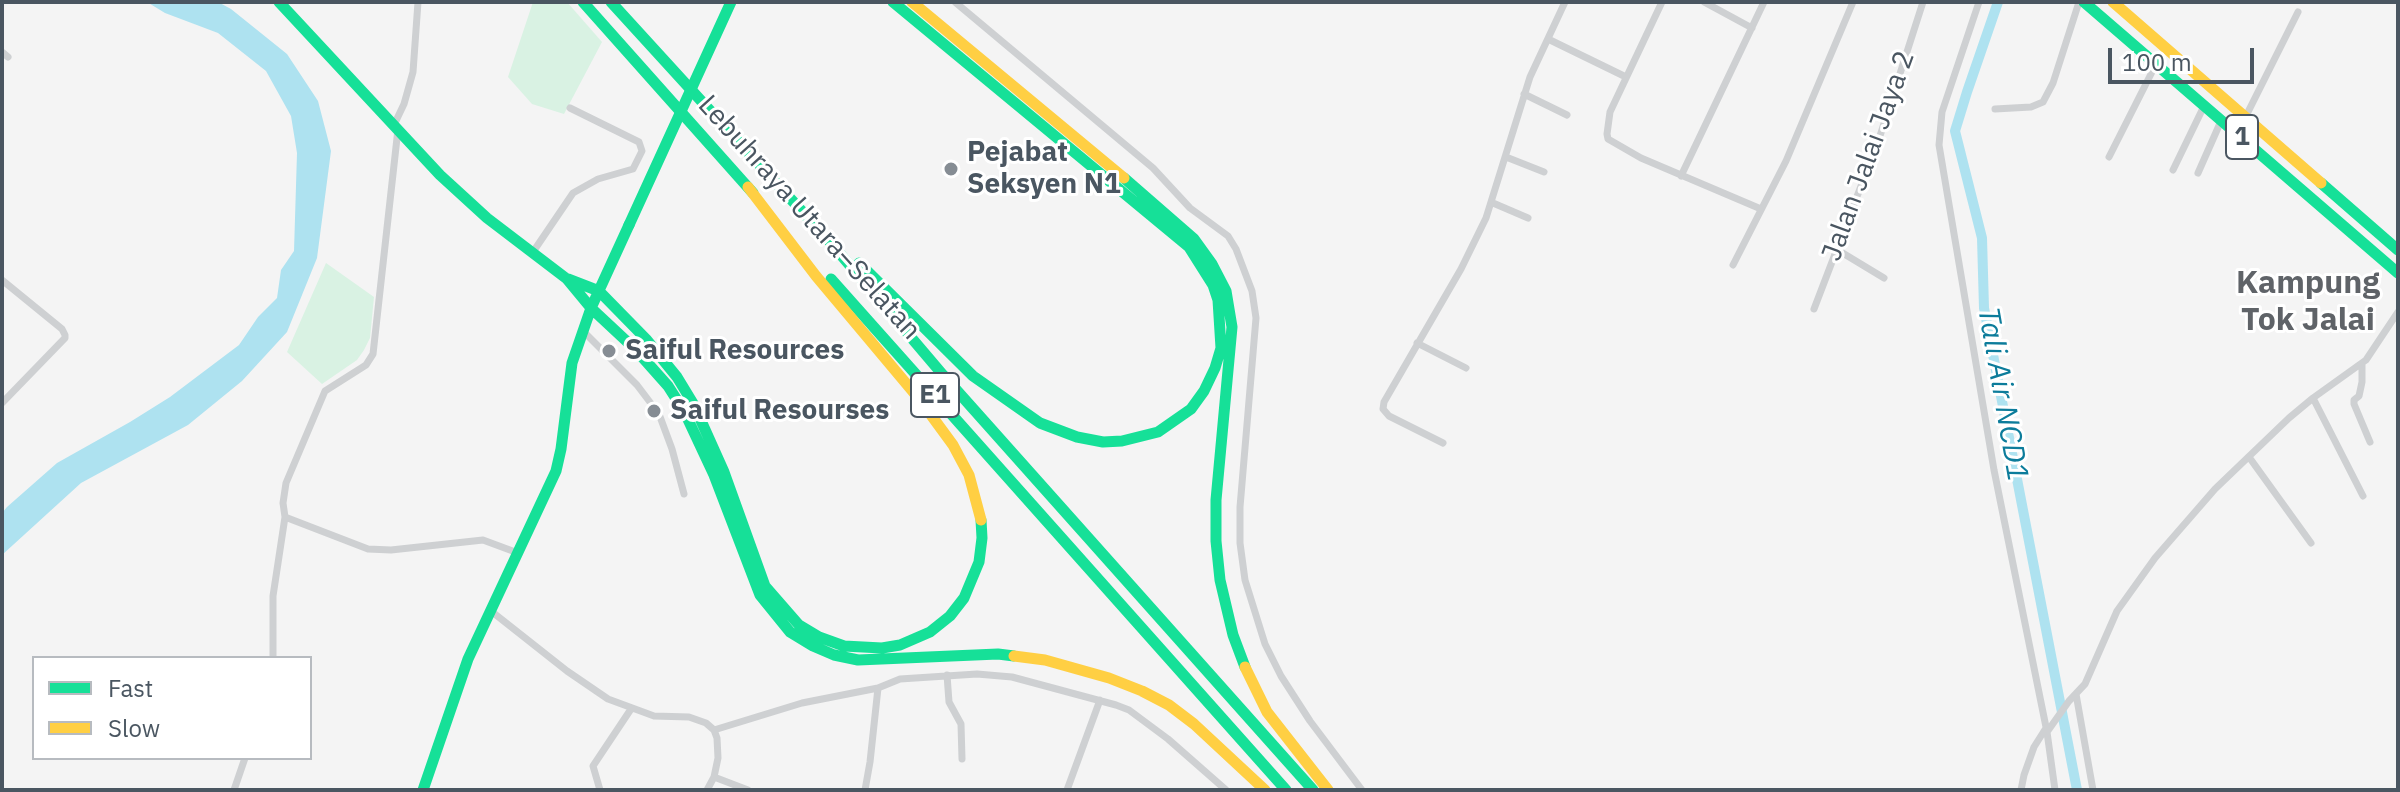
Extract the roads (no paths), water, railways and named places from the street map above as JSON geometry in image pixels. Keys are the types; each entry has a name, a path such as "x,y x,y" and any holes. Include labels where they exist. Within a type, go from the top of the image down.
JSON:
{"main road":[{"path":"279,2 440,175 470,203 567,279 591,308 636,350 668,386 684,411 714,475 760,595 790,632 834,655 858,660 998,654 1045,660 1088,671 1142,691 1169,705 1265,790"},
{"name":"Lebuhraya Utara–Selatan","path":"583,2 1286,790"},
{"name":"Lebuhraya Utara–Selatan","path":"611,2 830,242 943,375 1313,790"},
{"path":"423,790 456,689 559,461 569,380 591,308 731,2"},
{"path":"830,242 851,255 973,376 1019,409 1061,432 1103,442 1122,441 1158,432 1191,409 1204,391 1221,348 1218,300 1213,285 1189,247 893,2"},
{"path":"912,2 1167,214 1194,239 1212,264 1226,291 1232,327 1216,500 1220,580 1233,635 1250,680 1267,712 1328,790"},
{"name":"1","path":"2082,2 2205,104 2398,273"},
{"name":"1","path":"2113,2 2398,250"},
{"path":"567,279 599,291 646,339 677,377 724,472 765,586 799,625 819,637 844,646 882,648 900,645 930,632 950,616 964,598 979,562 981,515 969,475 953,445 920,400 816,276 748,187"}],"street":[{"path":"273,656 273,596 288,474 325,391 366,365 373,354 396,127 413,72 418,2"},
{"path":"955,2 1153,168 1190,208 1228,236 1236,249 1252,291 1256,318 1240,516 1245,580 1265,644 1277,669 1310,721 1362,790"},
{"path":"1443,443 1396,420 1383,409 1386,395 1461,269 1493,203 1524,94 1565,2"},
{"path":"1662,2 1610,112 1608,139 1629,153 1761,209"},
{"path":"1704,2 1752,28"},
{"path":"1681,176 1764,2"},
{"path":"1733,265 1786,161 1853,2"},
{"name":"Jalan Jalai Jaya 2","path":"1814,309 1879,139 1923,2"},
{"path":"1979,2 1942,112 1939,145 1994,470 2048,728 2055,790"},
{"path":"1995,109 2031,107 2043,102 2082,2"},
{"path":"2246,116 2298,12"},
{"path":"1548,39 1626,77"},
{"path":"2109,157 2156,64"},
{"path":"1524,94 1567,115"},
{"path":"2173,170 2205,104"},
{"path":"533,252 573,193 598,179 633,169 642,151 639,142 570,108"},
{"path":"2198,173 2222,119"},
{"path":"1506,157 1544,172"},
{"path":"1493,203 1528,218"},
{"path":"1836,249 1884,278"},
{"path":"2,280 62,329 65,338 2,403"},
{"path":"2021,790 2034,747 2085,684 2126,596 2189,517 2249,457 2313,398 2362,364 2398,312"},
{"path":"583,331 637,385 659,414 684,494"},
{"path":"1417,343 1466,368"},
{"path":"2362,364 2362,382 2354,404 2370,442"},
{"path":"2313,398 2363,496"},
{"path":"2249,457 2311,543"},
{"path":"285,517 368,549 391,550 483,540 518,553"},
{"path":"491,611 582,683 608,699 654,716 689,717 706,723 714,730 718,747 714,777 707,790"},
{"path":"714,730 802,703 878,688 900,679 947,675 1012,677 1129,710 1168,739 1226,790"},
{"path":"947,675 949,702 961,724 962,759"},
{"path":"865,790 878,688"},
{"path":"2076,694 2093,790"},
{"path":"1067,790 1100,700"},
{"path":"600,790 593,766 631,709"},
{"path":"234,790 244,760"},
{"path":"714,777 748,790"}],"water":[{"path":"147,2 218,2 287,54 318,101 331,151 317,258 287,332 242,381 188,425 81,483 2,555 2,513 7,507 57,463 170,397 239,345 258,317 277,298 281,270 294,251 297,153 291,116 266,71 218,33 165,13"}],"waterway":[{"name":"Tali Air NCD1","path":"1998,2 1955,131 1982,238 1984,308 2077,790"}],"place":[{"name":"Pejabat Seksyen N1","path":"951,169"},
{"name":"Saiful Resources","path":"609,351"},
{"name":"Saiful Resourses","path":"654,411"}],"district":[{"name":"Kampung Tok Jalai","path":"2308,302"}]}
